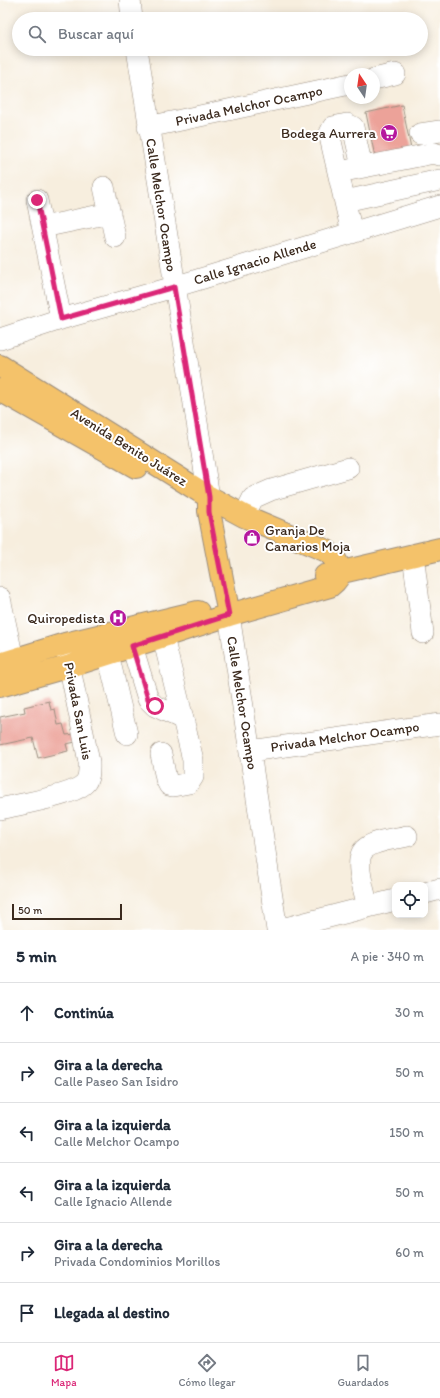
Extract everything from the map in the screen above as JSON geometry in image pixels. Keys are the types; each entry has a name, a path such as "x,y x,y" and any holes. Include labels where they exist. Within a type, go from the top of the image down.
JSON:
{"main road":[{"name":"Avenida Benito Juárez","path":"0,366 209,504"},
{"name":"Avenida Benito Juárez","path":"0,390 93,444 204,502 244,516 326,551 335,559 340,572"},
{"name":"Calle Melchor Ocampo","path":"209,504 228,610"},
{"path":"8,672 70,666 163,637 228,610 340,572 440,549"},
{"path":"326,551 351,559 383,562"},
{"path":"8,672 65,644 228,610"}],"street":[{"path":"130,0 131,12"},
{"name":"Calle Melchor Ocampo","path":"138,56 148,128 209,504"},
{"path":"380,78 395,74"},
{"name":"Privada Melchor Ocampo","path":"148,128 344,85"},
{"path":"352,233 330,133 333,127 347,124 353,127 362,167"},
{"path":"420,134 440,131"},
{"path":"339,173 434,153 440,155"},
{"path":"345,201 440,180"},
{"path":"104,187 115,237"},
{"path":"37,200 61,319"},
{"name":"Calle Ignacio Allende","path":"0,339 61,319 174,287 440,206"},
{"path":"43,227 110,213"},
{"path":"244,516 253,498 271,490 348,468"},
{"path":"413,555 423,634"},
{"path":"0,598 8,672"},
{"name":"Calle Melchor Ocampo","path":"228,610 278,930"},
{"path":"160,754 166,780 169,785 173,786 188,783 193,777 194,772 163,637"},
{"name":"Privada San Luis","path":"0,809 67,793 80,788 86,782 89,775 89,762 65,644"},
{"path":"132,646 148,699 155,706 183,719"},
{"path":"108,654 127,734"},
{"name":"Privada Melchor Ocampo","path":"250,751 440,724"},
{"path":"368,907 359,866 360,856 366,848 378,843 408,836"},
{"path":"428,892 440,889"},
{"path":"278,930 392,901"}],"building":[{"name":"Bodega Aurrera","path":"402,105 412,154 376,162 366,113"},
{"path":"49,701 51,710 55,709 58,725 63,724 66,735 75,734 76,742 66,744 68,751 38,758 33,738 0,745 0,717 25,712 24,707"}],"place":[{"name":"Bodega Aurrera","path":"389,133"},
{"name":"Granja De Canarios Moja","path":"252,538"},
{"name":"Quiropedista","path":"118,618"}],"route":[{"path":"37,200 61,319 174,287 209,497 209,512 229,615 132,646 148,699 155,706"}]}
